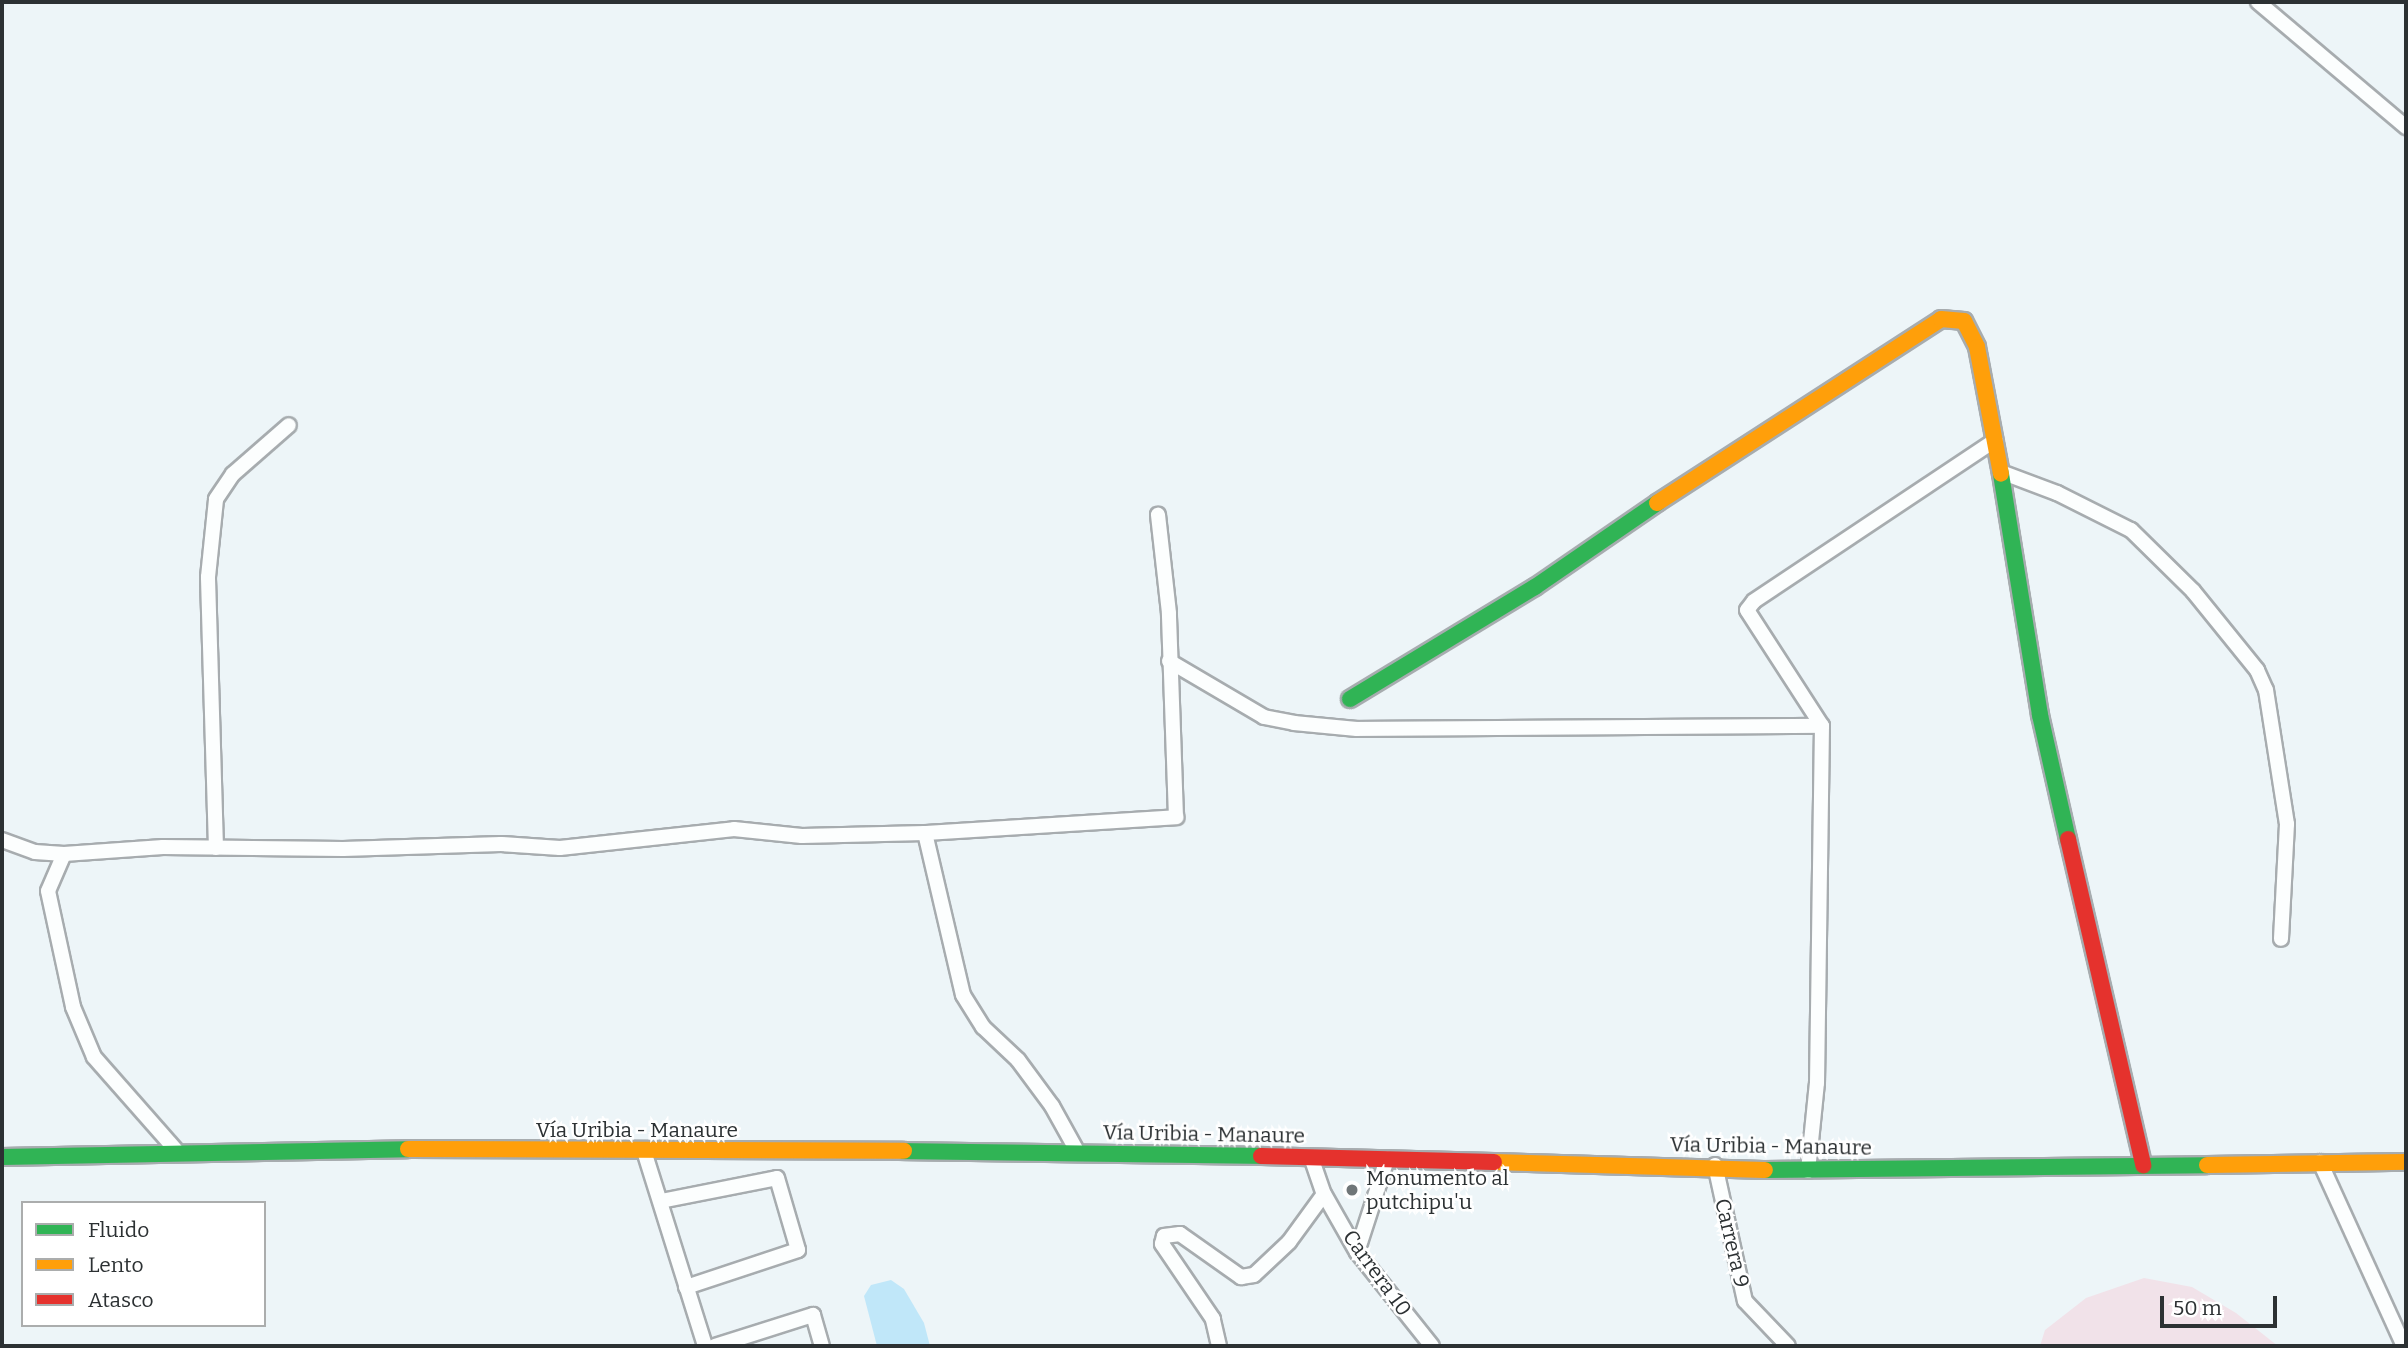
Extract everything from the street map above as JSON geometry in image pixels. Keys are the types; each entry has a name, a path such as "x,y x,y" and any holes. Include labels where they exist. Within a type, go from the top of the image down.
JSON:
{"main road":[{"path":"1350,699 1535,587 1941,319 1956,317 1972,330 2001,472 2040,715 2143,1165"},
{"name":"Vía Uribia - Manaure","path":"2,1157 176,1150 1078,1153 1715,1165 1808,1171 2406,1161"}],"street":[{"path":"2258,2 2406,127"},
{"path":"216,848 208,577 216,499 233,474 289,425"},
{"path":"1808,1171 1817,1083 1822,726 1747,615 1749,605 1995,440"},
{"path":"2001,472 2069,499 2131,530 2193,591 2258,670 2266,690 2287,824 2281,939"},
{"path":"2,841 34,852 64,854 216,848 501,844 560,848 734,829 802,836 925,833 1176,817 1169,613 1158,515"},
{"path":"1169,661 1264,717 1294,723 1357,729 1822,726"},
{"path":"925,833 963,995 983,1027 1018,1060 1052,1106 1078,1153"},
{"path":"64,854 48,891 73,1007 94,1057 176,1150"},
{"path":"644,1151 705,1346"},
{"name":"Carrera 10","path":"1311,1157 1324,1194 1357,1252 1432,1346"},
{"path":"1357,1252 1387,1159"},
{"path":"2320,1162 2404,1346"},
{"name":"Carrera 9","path":"1715,1165 1745,1301 1788,1346"},
{"path":"661,1201 777,1178 798,1250 686,1287"},
{"path":"1219,1346 1213,1319 1162,1244 1164,1236 1180,1234 1241,1277 1254,1275 1289,1242 1324,1194"},
{"path":"715,1346 813,1315 822,1346"}],"shaded area":[{"path":"2144,1278 2192,1287 2236,1313 2278,1346 2040,1346 2045,1330 2086,1298"}],"water":[{"path":"891,1280 904,1289 924,1323 930,1346 877,1346 864,1296 871,1285"}],"traffic: fast":[{"path":"2001,474 2040,715 2068,839"},
{"path":"1350,699 1535,587 1657,503"},
{"path":"2,1157 408,1149"},
{"path":"904,1151 1261,1156"},
{"path":"1765,1170 2207,1165"}],"traffic: slow":[{"path":"1657,503 1941,319 1964,321 1977,347 2001,474"},
{"path":"408,1149 904,1151"},
{"path":"1494,1162 1765,1170"},
{"path":"2207,1165 2406,1162"}],"traffic: jam":[{"path":"2068,839 2143,1165"},
{"path":"1261,1156 1494,1162"}],"place":[{"name":"Monumento al putchipu'u","path":"1352,1190"}]}
